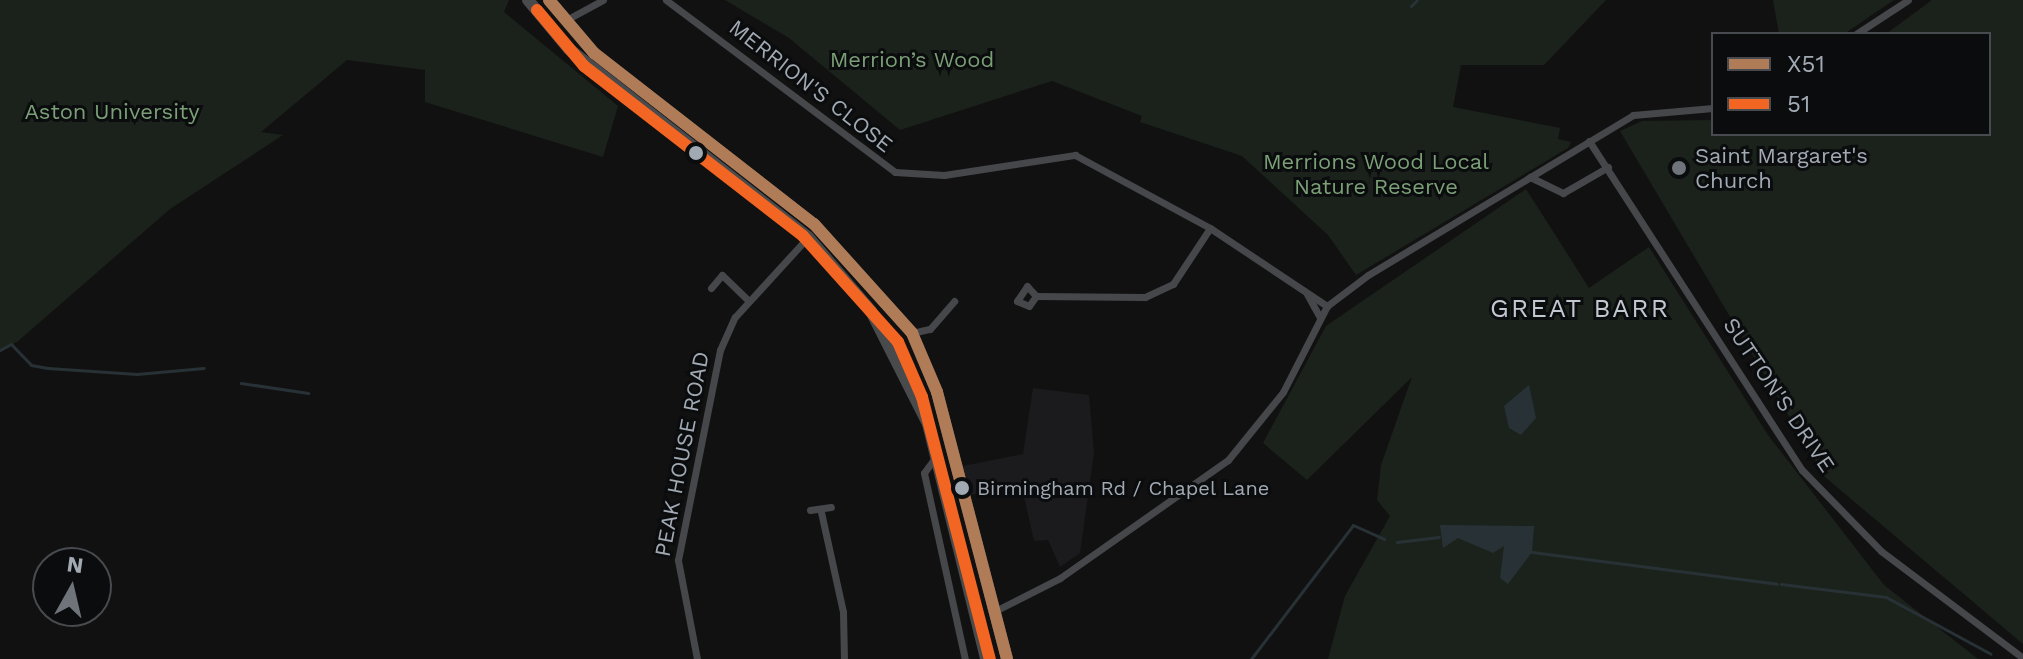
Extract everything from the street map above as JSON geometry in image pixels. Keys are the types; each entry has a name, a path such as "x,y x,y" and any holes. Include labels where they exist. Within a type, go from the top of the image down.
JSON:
{"highway":[{"path":"528,0 563,43 808,237 871,311 913,386"},
{"path":"549,0 575,32 814,224 912,333 937,392 991,613 1007,659"},
{"path":"546,23 562,17"},
{"path":"563,43 575,32"},
{"path":"912,333 900,339 937,455 986,659"},
{"path":"918,346 928,396 921,407"},
{"path":"991,613 983,625 995,659"}],"street":[{"path":"562,17 603,0"},
{"name":"MERRION'S CLOSE","path":"666,0 895,172 944,175 1075,155 1210,228"},
{"path":"1859,32 1908,0"},
{"path":"991,613 1060,578 1228,460 1283,392 1327,306 1633,115 1711,108"},
{"name":"SUTTON'S DRIVE","path":"1589,141 1802,470 1893,561 2023,658"},
{"path":"1530,177 1563,193 1608,167"},
{"path":"1036,296 1145,297 1173,284 1210,228 1327,306"},
{"name":"PEAK HOUSE ROAD","path":"697,659 678,560 720,350 749,301 808,237"},
{"path":"711,288 722,275 749,301"},
{"path":"1307,294 1320,317"},
{"path":"912,333 930,329 954,301"},
{"path":"937,455 925,480 965,659"},
{"path":"810,510 821,512 831,507"},
{"path":"821,512 843,612 844,659"}],"shaded area":[{"path":"1529,385 1536,418 1521,435 1509,428 1504,406"},
{"path":"1033,388 1089,395 1094,453 1080,553 1060,567 1048,540 1034,541 1022,487 970,495 963,466 1023,454"},
{"path":"1440,525 1534,526 1532,552 1508,584 1500,578 1504,546 1493,553 1458,538 1443,548"}],"green space":[{"name":"Aston University","path":"0,0 509,0 504,12 618,106 603,157 425,102 425,70 347,60 261,132 283,135 170,209 17,342 0,349"},
{"name":"Merrions Wood Local Nature Reserve","path":"725,0 1606,0 1544,65 1461,65 1453,107 1560,128 1558,139 1571,142 1568,148 1356,275 1328,235 1242,156 1140,122 1142,116 1052,81 900,130 789,38"},
{"path":"1773,0 1894,0 1847,32 1779,32"},
{"path":"1932,0 2023,0 2023,644 1825,477 1620,131 1642,121 1711,120 1711,136 1991,136 1991,32 1889,32"},
{"path":"1526,189 1589,288 1649,247 1768,435 1884,585 1978,659 1328,659 1345,596 1390,516 1377,500 1381,465 1412,377 1307,480 1263,443 1326,326"}],"waterway":[{"path":"1411,6 1417,0"},
{"path":"0,350 11,344 31,365 48,368 137,374 204,368"},
{"path":"241,383 308,393"},
{"path":"1251,659 1353,525 1384,539"},
{"path":"1397,542 1439,537"},
{"path":"1532,552 1777,584"},
{"path":"1781,584 1886,597 1991,654"}],"transit line":[{"name":"X51","path":"549,0 594,53 814,224 912,333 937,392 1007,659"},
{"name":"51","path":"537,10 584,66 803,236 898,342 922,397 990,659"}],"place":[{"name":"Saint Margaret's Church","path":"1679,168"},
{"name":"Birmingham Rd / Chapel Lane","path":"962,488"}],"district":[{"name":"GREAT BARR","path":"1580,309"}],"park label":[{"name":"Merrion’s Wood","path":"912,60"}]}
